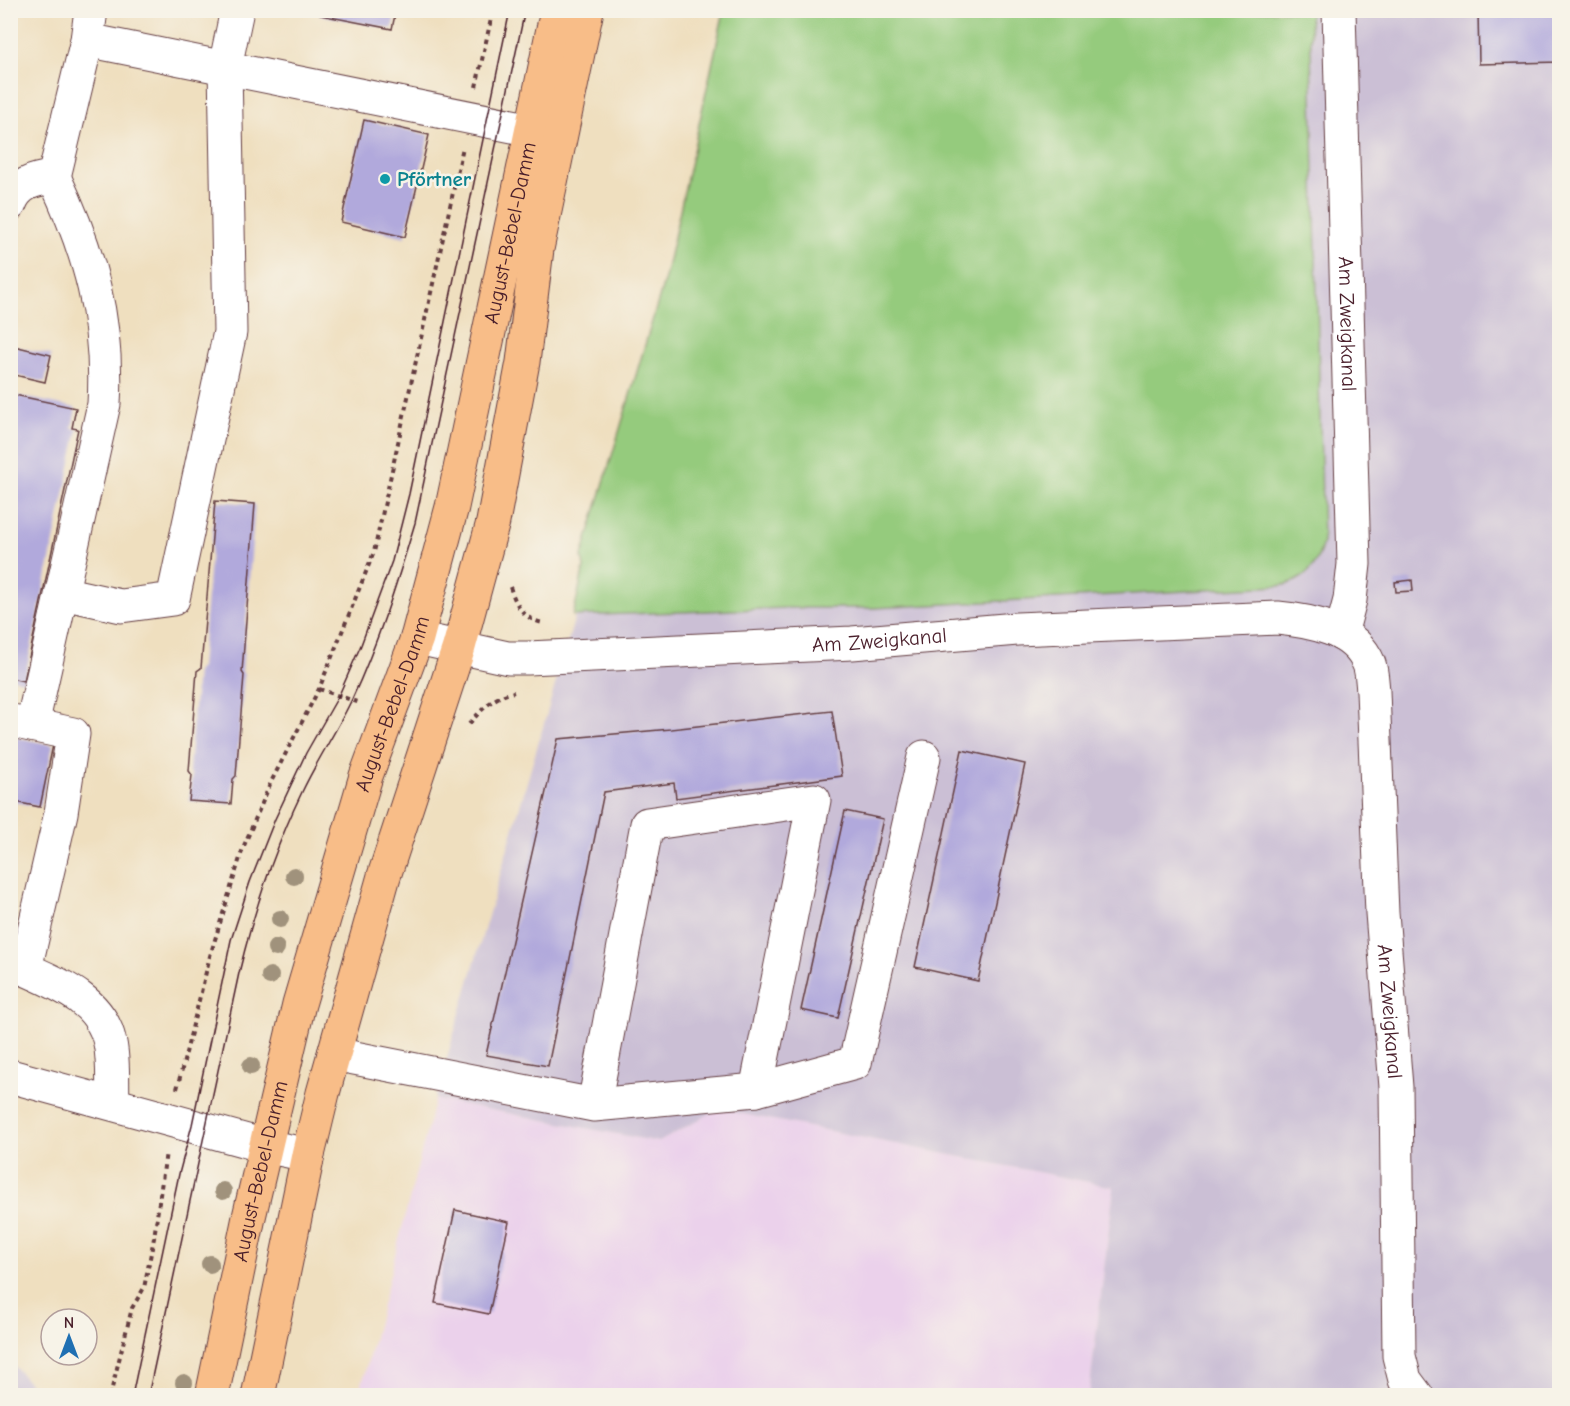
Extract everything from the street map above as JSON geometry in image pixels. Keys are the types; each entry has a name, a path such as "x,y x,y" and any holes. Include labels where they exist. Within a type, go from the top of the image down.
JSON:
{"main road":[{"name":"August-Bebel-Damm","path":"212,1395 265,1146 299,1004 363,788 417,638 452,507 557,10"},
{"name":"August-Bebel-Damm","path":"258,1395 308,1155 334,1054 384,876 459,647 485,554 502,480 523,362 537,249 587,10"}],"street":[{"path":"62,593 121,606 173,599 230,332 225,67 237,10"},
{"name":"Am Zweigkanal","path":"1339,10 1354,564 1350,600 1341,634"},
{"path":"112,1103 110,1043 107,1030 97,1012 79,996 18,966 61,813 73,734 21,723 62,593 104,404 105,372 97,298 89,262 72,214 54,177 89,25 225,67 532,130"},
{"path":"10,204 14,194 20,188 40,178 54,177"},
{"name":"Am Zweigkanal","path":"417,638 508,658 570,657 852,643 1017,629 1278,618 1308,622 1349,639 1365,656 1371,672 1374,691 1382,913 1396,1087 1400,1356 1405,1380 1417,1395"},
{"path":"334,1054 594,1105 756,1090 855,1063 924,757"},
{"path":"594,1105 647,824 814,801 756,1090"},
{"path":"10,1076 265,1146 308,1155"}],"path":[{"path":"475,94 493,10"},
{"path":"177,1091 210,956 243,848 271,782 319,688 374,552 462,151"},
{"path":"506,577 519,610 536,622 547,624"},
{"name":"August-Bebel-Damm","path":"319,688 364,704"},
{"path":"470,724 484,706 500,696 518,691"},
{"path":"110,1395 132,1308 144,1288 154,1238 165,1158"}],"shaded area":[{"path":"723,11 1559,11 1559,1395 1089,1395 1114,1187 718,1109 659,1142 435,1099 655,341"},
{"path":"435,1099 659,1142 718,1109 1114,1187 1089,1395 359,1396"},
{"path":"11,1362 39,1395 11,1395"}],"green space":[{"path":"724,11 1310,11 1323,542 1317,559 1308,572 1296,581 1279,586 874,608 787,608 573,616 584,567 582,556 665,278"}],"building":[{"path":"321,10 396,10 392,29 320,15"},
{"path":"1478,10 1560,10 1560,62 1479,64"},
{"name":"Pförtner","path":"364,120 429,135 405,237 341,222"},
{"path":"14,346 51,355 45,382 10,374"},
{"path":"10,394 76,408 72,428 78,429 24,681 10,678"},
{"path":"215,501 255,504 236,776 233,779 231,804 189,801 192,775 189,771 197,671 201,668"},
{"path":"1412,580 1413,591 1396,592 1395,582"},
{"path":"832,711 842,776 676,798 674,783 604,792 548,1066 486,1055 558,739"},
{"path":"10,736 53,745 40,807 10,801"},
{"path":"962,750 1025,764 978,981 915,967"},
{"path":"845,811 883,819 838,1018 801,1010"},
{"path":"455,1210 509,1222 489,1314 435,1303"}],"tram line":[{"path":"132,1396 231,940 250,882 275,819 306,753 339,695 361,645 392,561 409,494 510,10"},
{"path":"148,1396 239,973 258,904 292,814 361,678 386,612 415,523 525,10"}],"place":[{"name":"Pförtner","path":"385,179"}]}
